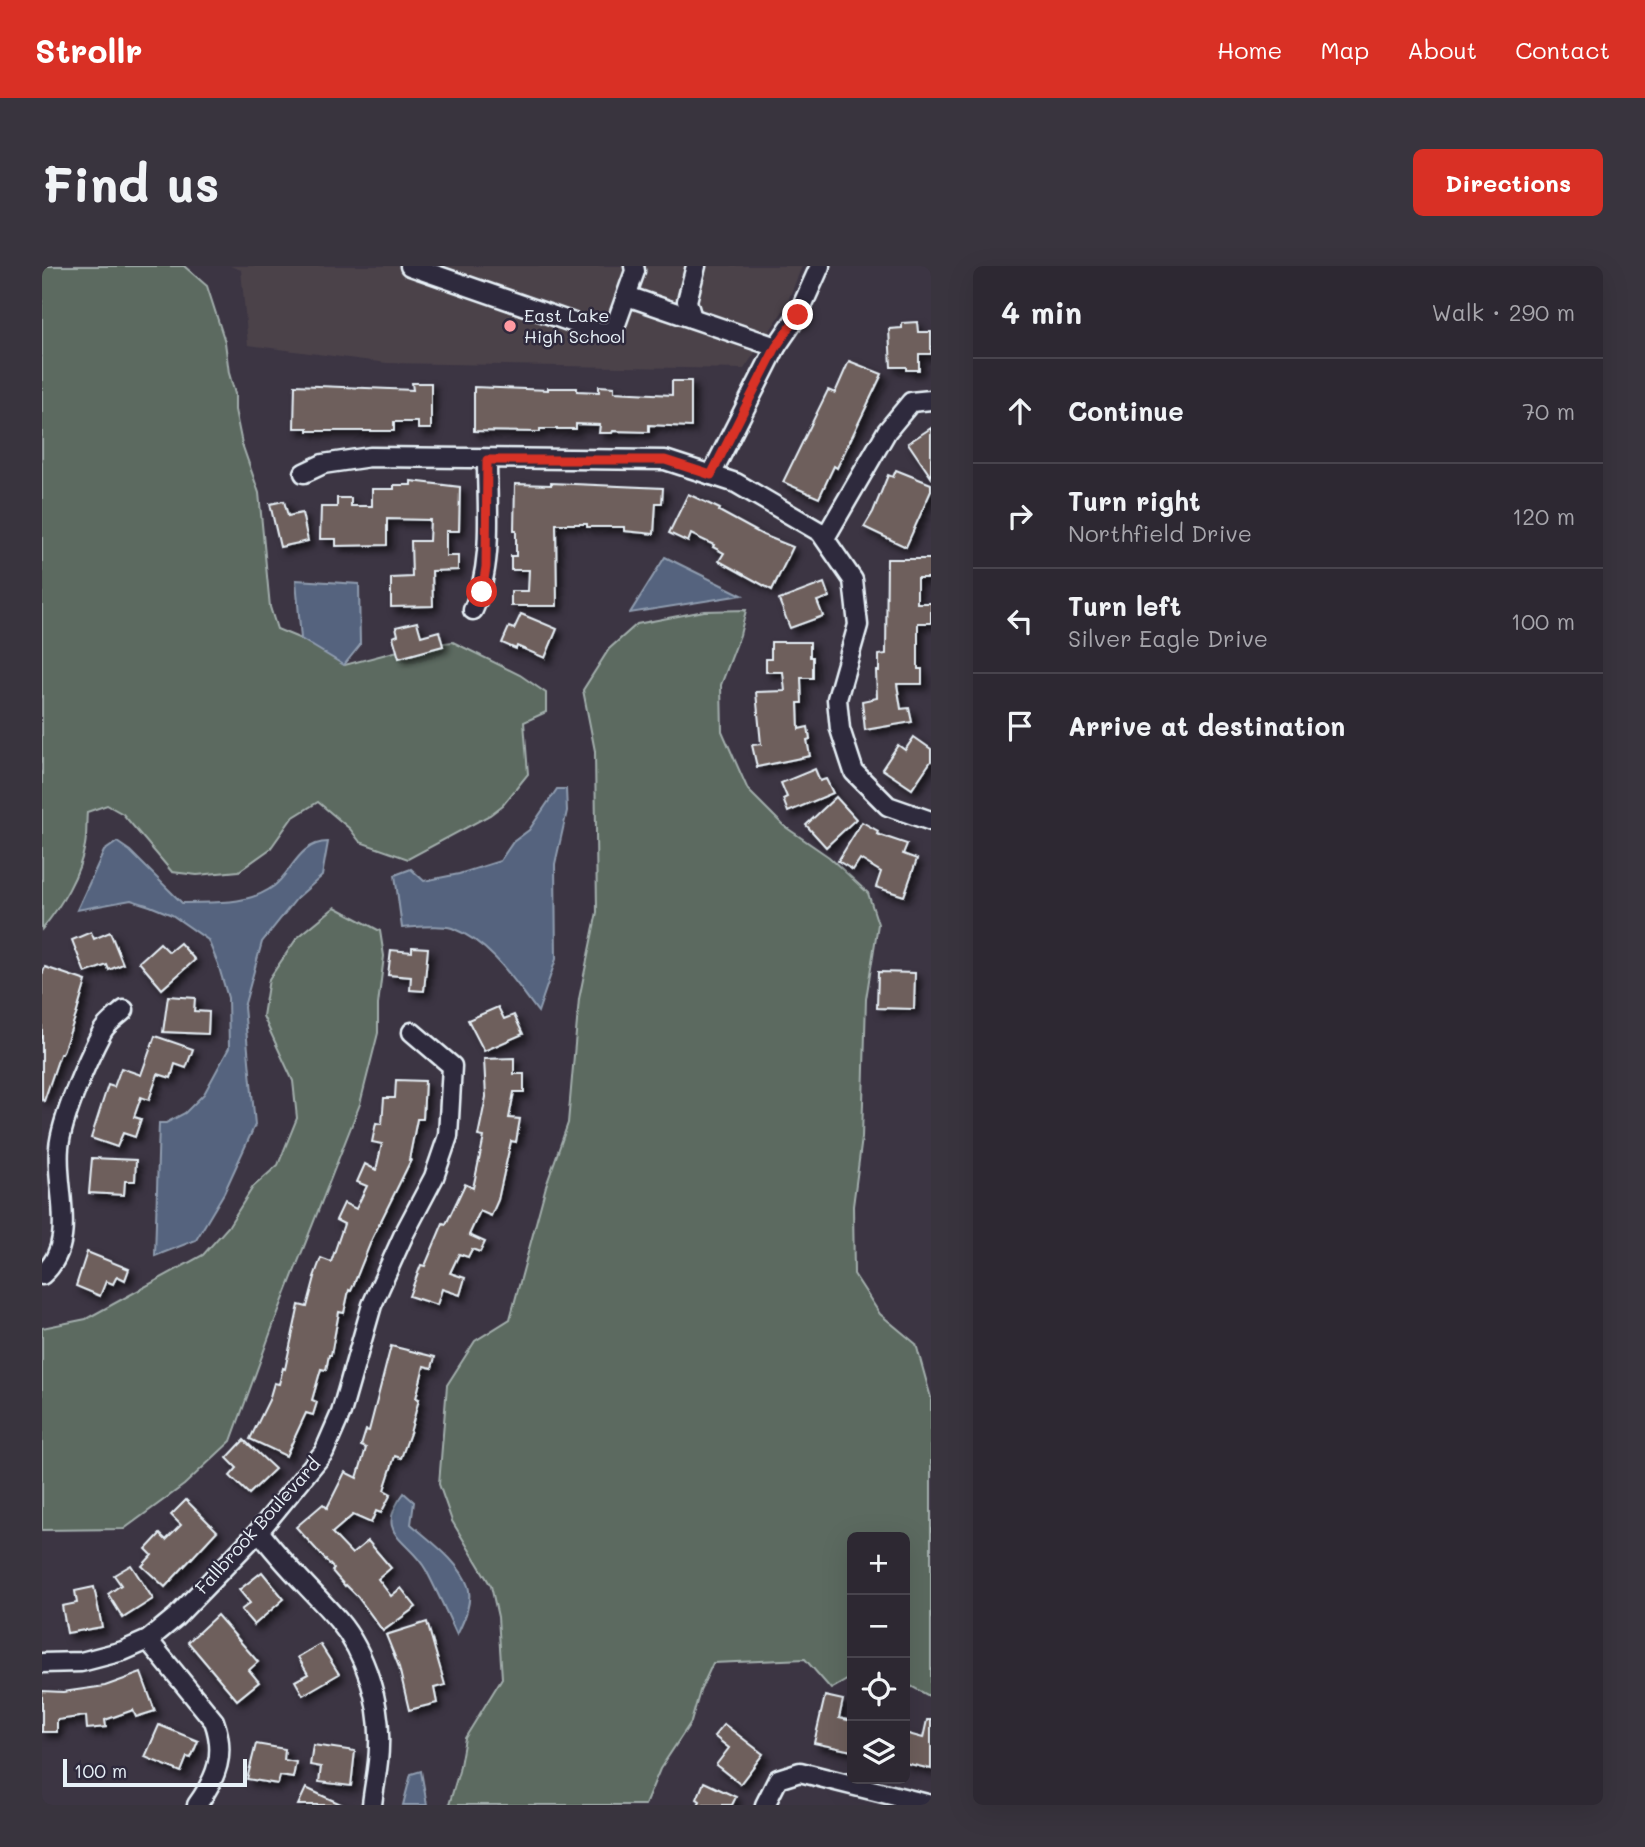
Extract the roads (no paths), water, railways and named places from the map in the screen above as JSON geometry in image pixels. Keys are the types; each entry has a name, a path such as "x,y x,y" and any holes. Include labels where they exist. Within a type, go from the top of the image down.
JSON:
{"street":[{"path":"410,266 600,332 608,332 615,327 635,271 634,266"},
{"path":"692,318 687,301 696,266"},
{"path":"711,475 776,347 798,315 820,266"},
{"path":"627,296 776,347"},
{"path":"825,538 887,431 911,402 931,400"},
{"path":"304,473 323,464 370,457 665,460 736,483 820,532 853,580 858,625 837,699 840,729 854,772 888,806 931,821"},
{"path":"473,610 482,592 486,567 487,460"},
{"path":"42,1275 51,1267 63,1241 59,1147 67,1114 103,1030 124,1010"},
{"name":"Fallbrook Boulevard","path":"42,1663 81,1662 114,1654 148,1640 176,1617 259,1531 324,1452 341,1413 372,1305 404,1234 434,1177 448,1136 452,1066 412,1032"},
{"path":"259,1531 341,1623 365,1666 379,1727 378,1765 372,1805"},
{"path":"148,1640 214,1721 218,1733 221,1749 218,1764 197,1805"},
{"path":"765,1805 778,1779 800,1772 931,1805"}],"water":[{"path":"665,557 742,595 630,613"},
{"path":"296,580 359,584 360,645 344,665 301,639"},
{"path":"557,789 566,789 567,811 555,864 556,959 538,1012 511,975 479,943 452,928 402,928 395,875 411,869 424,881 459,874 500,861 513,842 529,830"},
{"path":"117,842 130,851 182,903 230,902 253,897 274,886 303,852 318,843 328,842 322,876 297,898 262,942 244,1007 255,1125 224,1193 196,1240 155,1256 159,1123 166,1123 185,1113 204,1094 229,1048 228,998 208,940 172,915 131,900 77,910 104,851"},
{"path":"404,1493 414,1502 411,1524 451,1560 468,1586 469,1604 457,1635 426,1570 392,1528 395,1507"},
{"path":"421,1771 427,1805 403,1805 411,1774"}],"place":[{"name":"East Lake High School","path":"510,326"}]}
